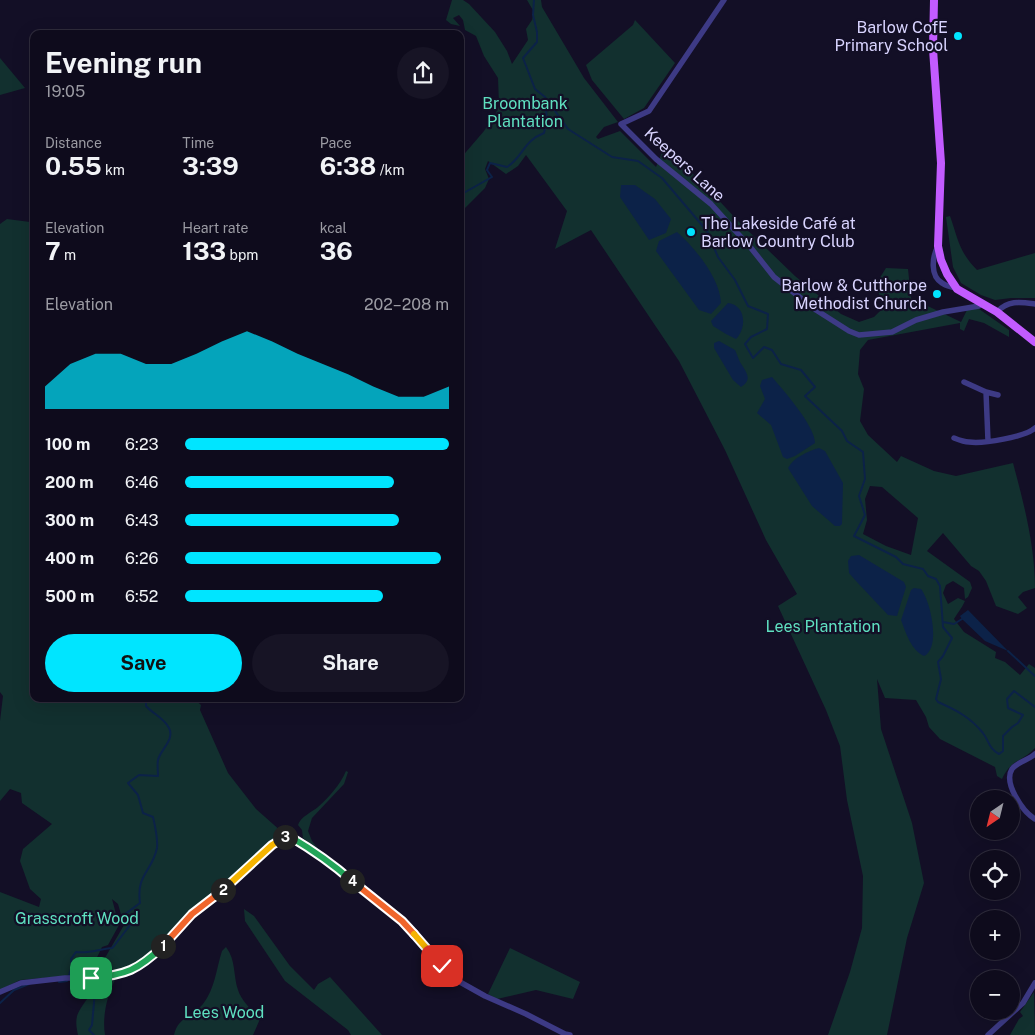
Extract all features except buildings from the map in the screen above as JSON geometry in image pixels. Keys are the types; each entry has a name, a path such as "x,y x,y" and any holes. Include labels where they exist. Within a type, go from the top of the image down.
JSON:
{"main road":[{"path":"934,0 934,49 941,163 938,246 941,260 947,274 957,289 997,312 1035,342"}],"street":[{"name":"Keepers Lane","path":"724,0 649,111 621,124 656,158 711,204 751,248 774,277 816,310 858,335 892,332 916,320 943,312 979,306 981,302"},
{"path":"997,312 1004,305 1013,302 1035,304"},
{"path":"964,382 986,392 998,394"},
{"path":"986,392 988,441"},
{"path":"954,438 970,442 988,441 1019,435 1032,431 1035,428"},
{"path":"1035,754 1015,765 1011,770 1009,778 1016,797 1028,815 1035,819"},
{"path":"0,992 21,983 65,978 109,977 124,974 147,961 192,914 217,896 272,845 282,837 289,836 338,868 402,921 442,966 460,982 485,996 570,1035"},
{"path":"988,1035 1023,1002 1035,983"}],"green space":[{"path":"452,0 463,0 495,32 507,51 512,64 528,40 526,29 532,20 534,12 527,0 541,0 542,7 584,78 618,122 604,127 596,137 598,139 620,131 656,167 663,150 698,178 739,222 795,276 841,314 859,322 874,317 883,308 876,284 886,268 908,269 911,298 961,322 967,310 979,309 1009,330 1009,337 984,323 969,319 964,331 960,329 960,323 868,340 860,350 858,374 864,389 860,421 868,435 897,462 901,456 934,471 956,476 1013,463 1028,525 1035,572 1035,588 1023,592 1018,597 1027,608 1018,614 996,606 986,581 979,571 971,566 943,533 927,551 970,582 972,588 965,599 964,588 953,581 946,585 943,593 948,604 958,598 965,601 954,619 964,632 996,652 995,658 1005,662 1020,675 1029,664 1035,668 1035,748 1013,764 1005,772 1002,779 997,776 995,767 940,739 929,727 926,717 916,700 885,698 877,679 881,729 912,823 924,883 907,938 887,1035 828,1035 850,972 862,928 863,876 847,800 840,746 826,710 778,606 797,594 766,540 725,450 679,361 591,230 555,249 567,211 526,155 518,166 506,174 488,161 485,169 489,179 485,188 464,209 464,154 484,131 496,113 499,104 498,78 484,56 476,36 465,30 463,20 459,15 453,18 460,26 451,24 446,20","holes":["870,486 882,487 918,518 911,555 886,546 863,534 867,520 865,499"]},
{"path":"635,20 675,63 644,108 624,119 592,80 586,65 633,25"},
{"path":"0,58 25,88 0,95"},
{"path":"950,216 966,257 977,270 1035,253 1035,298 995,300 981,295 961,283 953,267 946,217"},
{"name":"Grasscroft Wood","path":"7,219 30,222 30,702 198,702 201,705 200,710 228,773 256,809 282,832 208,899 182,919 168,937 145,960 123,972 102,974 98,970 124,925 118,904 112,899 119,925 108,945 102,947 89,974 20,980 0,990 0,892 39,907 41,899 30,889 20,861 23,849 52,824 22,803 21,793 10,789 0,801 0,721 3,696 0,692 0,224"},
{"path":"346,771 348,772 344,784 312,818 308,831 312,841 319,850 303,838 302,830 298,825 299,822 330,795"},
{"path":"244,909 254,916 290,966 314,990 318,984 330,977 382,1035 351,1035 348,1030 285,981 245,921"},
{"name":"Lees Wood","path":"226,947 231,957 236,984 240,994 260,1019 253,1035 174,1035 179,1024 199,1008 207,998 213,985 222,951"},
{"path":"510,948 580,982 573,999 536,990 497,999 488,994"},
{"path":"115,980 106,1007 105,1035 78,1035 77,1016 87,999 74,983"},
{"path":"1034,992 1035,1035 1010,1035 1018,1020 1023,1016 1020,1012"}],"water":[{"path":"621,185 635,185 655,199 671,219 666,233 649,240 620,197"},
{"path":"677,232 699,255 720,293 721,303 711,314 699,310 656,251 659,241"},
{"path":"728,303 738,308 743,318 742,329 736,339 713,326 711,321"},
{"path":"719,341 735,350 746,372 747,381 741,387 733,380 714,348 714,343"},
{"path":"772,377 805,418 814,436 815,443 787,459 783,457 771,425 757,413 765,399 760,386 762,380"},
{"path":"819,448 825,451 843,483 842,524 840,526 835,526 812,506 788,468 801,455"},
{"path":"859,555 904,582 906,587 897,616 888,615 849,573 848,561 851,556"},
{"path":"914,588 921,589 925,595 933,624 932,644 924,656 912,645 901,620 911,590"},
{"path":"968,610 1008,651 985,641 962,619 960,616"}],"waterway":[{"path":"534,0 533,15 537,42 523,58 535,89 545,97 568,129 612,157 638,161 662,178 707,231 718,257 735,280 748,306 768,314 767,329 751,337 745,344 753,358 764,347 772,350 781,364 801,370 815,387 805,396 842,431 847,441 863,452 865,479 859,496 865,515 854,536 896,557 903,564 923,569 928,576 936,579 940,586 943,627 952,638 938,662 941,679 936,699 938,702 968,718 983,733 993,750 999,754 1003,751 1003,736 1018,723 1023,715 1008,708 1007,699 1014,691 1035,707"},
{"path":"464,193 492,177 487,170 490,163 507,167 517,159 532,140 544,133 547,120 545,99"},
{"path":"943,622 954,624 962,619"},
{"path":"1008,651 1035,676"},
{"path":"59,982 67,981 72,966 71,959 76,952 90,952 112,948 130,925 124,915 140,903 139,893 142,879 155,856 157,840 153,817 143,813 138,795 128,783 139,775 158,776 159,756 170,737 167,725 146,706 146,702"},
{"path":"94,1035 89,1030 92,1025 96,980"},
{"path":"0,1003 14,990 29,984"}],"place":[{"name":"Barlow CofE Primary School","path":"958,36"},
{"name":"The Lakeside Café at Barlow Country Club","path":"691,232"},
{"name":"Barlow & Cutthorpe Methodist Church","path":"937,294"}],"route":[{"path":"91,978 124,974 147,961 192,914 210,902 272,845 282,837 289,836 338,868 402,921 442,966"}],"park label":[{"name":"Broombank Plantation","path":"525,112"},
{"name":"Lees Plantation","path":"823,626"}]}
